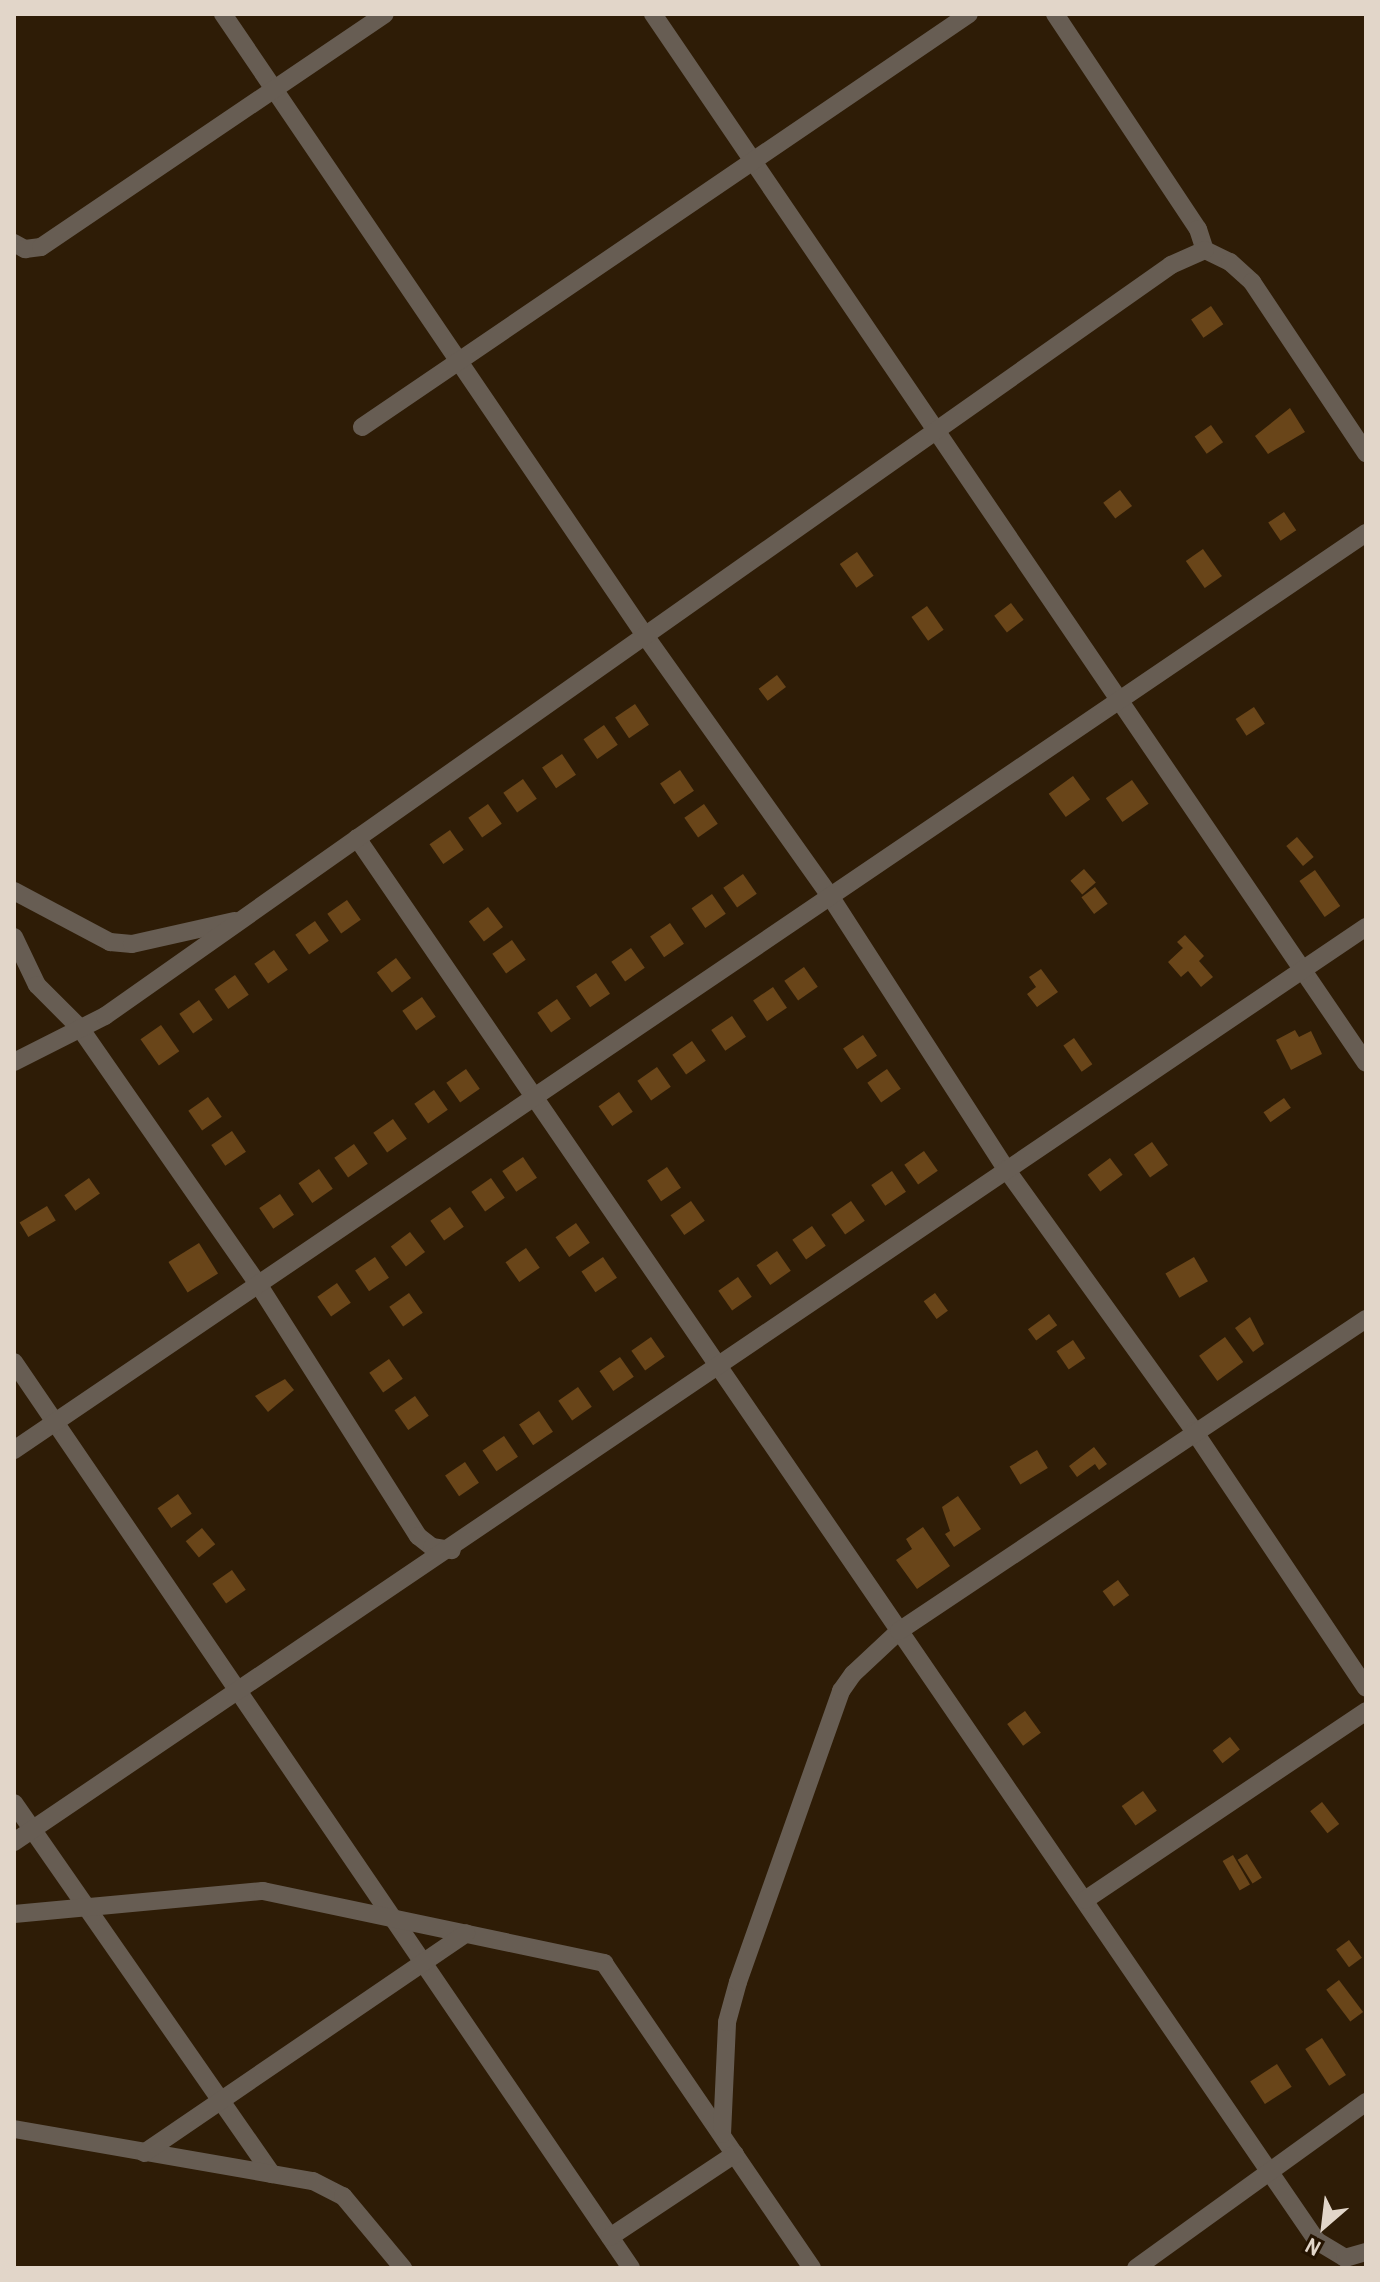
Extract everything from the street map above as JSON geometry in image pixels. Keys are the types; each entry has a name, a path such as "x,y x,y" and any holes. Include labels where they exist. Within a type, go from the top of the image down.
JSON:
{"street":[{"path":"223,14 646,637 830,896 1006,1169 1194,1431 1366,1688"},
{"path":"14,243 25,249 41,247 385,14"},
{"path":"653,14 1304,967 1366,1063"},
{"path":"362,427 969,14"},
{"path":"1055,14 1198,229 1205,250 1230,262 1252,282 1366,453"},
{"path":"14,1062 80,1028 245,919 937,428 1171,265 1205,250"},
{"path":"14,1450 260,1287 1366,533"},
{"path":"357,838 722,1365 899,1631 1270,2166 1317,2241 1330,2253 1345,2258 1366,2253"},
{"path":"14,891 110,942 132,944 245,919"},
{"path":"14,1842 452,1550 1006,1169 1366,927"},
{"path":"14,937 37,985 80,1028 260,1287 418,1536 432,1547 452,1550"},
{"path":"722,2134 727,2022 777,1866 841,1691 899,1631 1194,1431 1366,1319"},
{"path":"14,1362 631,2268"},
{"path":"1085,1900 1366,1711"},
{"path":"14,1803 272,2174"},
{"path":"14,1914 263,1891 604,1963 812,2268"},
{"path":"144,2153 466,1933"},
{"path":"1136,2268 1270,2166 1366,2102"},
{"path":"14,2129 313,2181 343,2196 403,2268"},
{"path":"610,2237 735,2154"},
{"path":"1352,2268 1366,2253"}],"building":[{"path":"1211,306 1223,324 1203,338 1191,319"},
{"path":"1290,408 1305,432 1268,454 1255,436"},
{"path":"1211,425 1223,442 1207,454 1195,436"},
{"path":"1120,490 1132,506 1115,519 1103,503"},
{"path":"1284,512 1296,530 1281,541 1268,523"},
{"path":"1203,549 1222,576 1205,588 1186,561"},
{"path":"857,552 874,576 856,588 840,564"},
{"path":"1011,603 1024,620 1007,632 994,616"},
{"path":"927,606 944,630 928,641 911,617"},
{"path":"777,675 786,687 768,701 759,689"},
{"path":"635,704 649,725 629,738 615,717"},
{"path":"1254,707 1265,724 1246,736 1236,719"},
{"path":"604,725 618,745 597,759 584,739"},
{"path":"562,754 576,775 556,788 542,767"},
{"path":"680,770 694,791 674,804 660,783"},
{"path":"1073,776 1090,799 1066,817 1049,794"},
{"path":"523,779 537,799 517,812 503,793"},
{"path":"1132,780 1149,804 1122,822 1106,798"},
{"path":"488,804 502,824 482,837 468,818"},
{"path":"704,804 718,824 698,837 684,818"},
{"path":"450,830 464,850 443,864 430,844"},
{"path":"1297,837 1314,857 1303,866 1286,846"},
{"path":"1084,869 1096,883 1082,894 1070,881"},
{"path":"1315,870 1340,906 1325,917 1299,881"},
{"path":"743,874 757,894 737,907 723,888"},
{"path":"1095,887 1108,904 1094,914 1081,897"},
{"path":"712,894 726,914 705,928 692,908"},
{"path":"347,900 361,920 341,933 327,914"},
{"path":"488,907 503,927 484,941 469,921"},
{"path":"315,921 329,941 309,954 295,935"},
{"path":"670,923 684,944 664,957 650,936"},
{"path":"1185,935 1204,956 1199,961 1213,977 1201,987 1188,971 1181,977 1168,962 1183,948 1177,942"},
{"path":"512,940 526,960 506,973 492,954"},
{"path":"631,948 645,968 625,981 611,962"},
{"path":"274,950 288,970 268,983 254,964"},
{"path":"396,958 411,978 392,992 377,972"},
{"path":"804,967 818,987 798,1000 784,981"},
{"path":"1041,969 1058,992 1037,1007 1027,994 1036,987 1029,977"},
{"path":"596,973 610,994 590,1007 576,986"},
{"path":"235,975 249,995 228,1009 215,989"},
{"path":"773,987 787,1008 767,1021 753,1000"},
{"path":"422,997 436,1017 416,1030 402,1011"},
{"path":"557,999 571,1019 551,1032 537,1013"},
{"path":"199,1000 213,1020 193,1033 179,1014"},
{"path":"732,1016 746,1037 725,1051 711,1030"},
{"path":"161,1025 179,1051 159,1066 141,1039"},
{"path":"1295,1030 1299,1037 1311,1031 1322,1054 1291,1070 1276,1040"},
{"path":"863,1035 877,1056 857,1069 843,1048"},
{"path":"1074,1038 1092,1064 1082,1072 1063,1045"},
{"path":"692,1041 706,1061 686,1074 672,1055"},
{"path":"657,1067 671,1087 651,1100 637,1081"},
{"path":"466,1069 480,1089 460,1102 446,1083"},
{"path":"887,1069 901,1089 881,1102 867,1083"},
{"path":"434,1090 448,1110 428,1123 414,1104"},
{"path":"619,1092 633,1112 612,1126 599,1106"},
{"path":"208,1097 222,1117 202,1130 188,1111"},
{"path":"1284,1098 1291,1108 1270,1122 1264,1112"},
{"path":"393,1119 407,1139 387,1152 373,1133"},
{"path":"232,1131 246,1152 225,1166 211,1145"},
{"path":"1152,1142 1168,1165 1150,1178 1134,1155"},
{"path":"354,1144 368,1164 348,1177 334,1158"},
{"path":"924,1151 938,1171 918,1184 904,1165"},
{"path":"523,1157 537,1178 516,1192 502,1171"},
{"path":"1110,1158 1123,1175 1100,1192 1088,1175"},
{"path":"667,1167 681,1188 661,1201 647,1180"},
{"path":"319,1169 333,1189 312,1203 299,1183"},
{"path":"892,1171 906,1192 885,1206 871,1185"},
{"path":"89,1178 100,1194 75,1211 64,1195"},
{"path":"491,1178 505,1198 485,1211 471,1192"},
{"path":"280,1194 294,1215 273,1229 259,1208"},
{"path":"691,1201 705,1221 684,1235 671,1215"},
{"path":"851,1201 865,1221 845,1234 831,1215"},
{"path":"47,1206 56,1221 28,1237 20,1222"},
{"path":"450,1207 464,1227 444,1240 430,1221"},
{"path":"576,1223 590,1243 569,1257 556,1237"},
{"path":"812,1226 826,1246 806,1259 792,1240"},
{"path":"410,1232 425,1252 406,1266 391,1246"},
{"path":"199,1243 218,1274 188,1293 168,1262"},
{"path":"526,1248 540,1268 519,1282 506,1262"},
{"path":"777,1251 791,1271 770,1285 757,1265"},
{"path":"375,1257 389,1278 369,1291 355,1270"},
{"path":"603,1257 617,1278 595,1292 581,1272"},
{"path":"1194,1257 1208,1281 1179,1298 1165,1274"},
{"path":"738,1277 752,1297 732,1310 718,1291"},
{"path":"337,1283 351,1303 331,1316 317,1297"},
{"path":"409,1293 423,1313 403,1326 389,1307"},
{"path":"935,1293 948,1311 937,1319 924,1301"},
{"path":"1049,1314 1057,1325 1036,1341 1028,1329"},
{"path":"1250,1317 1264,1344 1253,1352 1235,1328"},
{"path":"651,1337 665,1357 645,1370 631,1351"},
{"path":"1225,1337 1243,1362 1217,1381 1199,1356"},
{"path":"1073,1340 1085,1358 1069,1369 1056,1351"},
{"path":"620,1357 634,1377 613,1391 600,1371"},
{"path":"389,1359 403,1379 383,1392 369,1373"},
{"path":"285,1379 294,1390 268,1412 255,1396"},
{"path":"578,1387 592,1407 572,1420 558,1401"},
{"path":"415,1396 429,1416 408,1430 395,1410"},
{"path":"539,1411 553,1432 533,1445 519,1424"},
{"path":"504,1436 518,1457 496,1471 482,1451"},
{"path":"1094,1447 1107,1464 1099,1470 1095,1464 1077,1477 1069,1466"},
{"path":"1037,1450 1048,1468 1020,1484 1010,1466"},
{"path":"465,1462 479,1483 459,1496 445,1475"},
{"path":"178,1494 192,1514 171,1528 158,1508"},
{"path":"958,1496 981,1529 954,1547 945,1534 950,1531 942,1507"},
{"path":"923,1527 950,1566 917,1589 896,1560 912,1549 906,1539"},
{"path":"202,1528 215,1544 199,1558 186,1541"},
{"path":"232,1570 246,1590 226,1603 212,1584"},
{"path":"1118,1580 1129,1595 1114,1607 1103,1591"},
{"path":"1025,1711 1041,1733 1023,1746 1007,1724"},
{"path":"1230,1737 1240,1750 1223,1763 1213,1751"},
{"path":"1143,1791 1157,1811 1135,1826 1122,1806"},
{"path":"1322,1802 1339,1824 1327,1833 1310,1811"},
{"path":"1247,1854 1262,1878 1253,1884 1238,1860"},
{"path":"1233,1855 1250,1884 1240,1890 1223,1861"},
{"path":"1349,1940 1362,1958 1349,1967 1336,1949"},
{"path":"1339,1980 1363,2012 1350,2022 1326,1990"},
{"path":"1322,2038 1346,2075 1329,2086 1305,2049"},
{"path":"1277,2064 1292,2087 1265,2104 1250,2081"}]}
